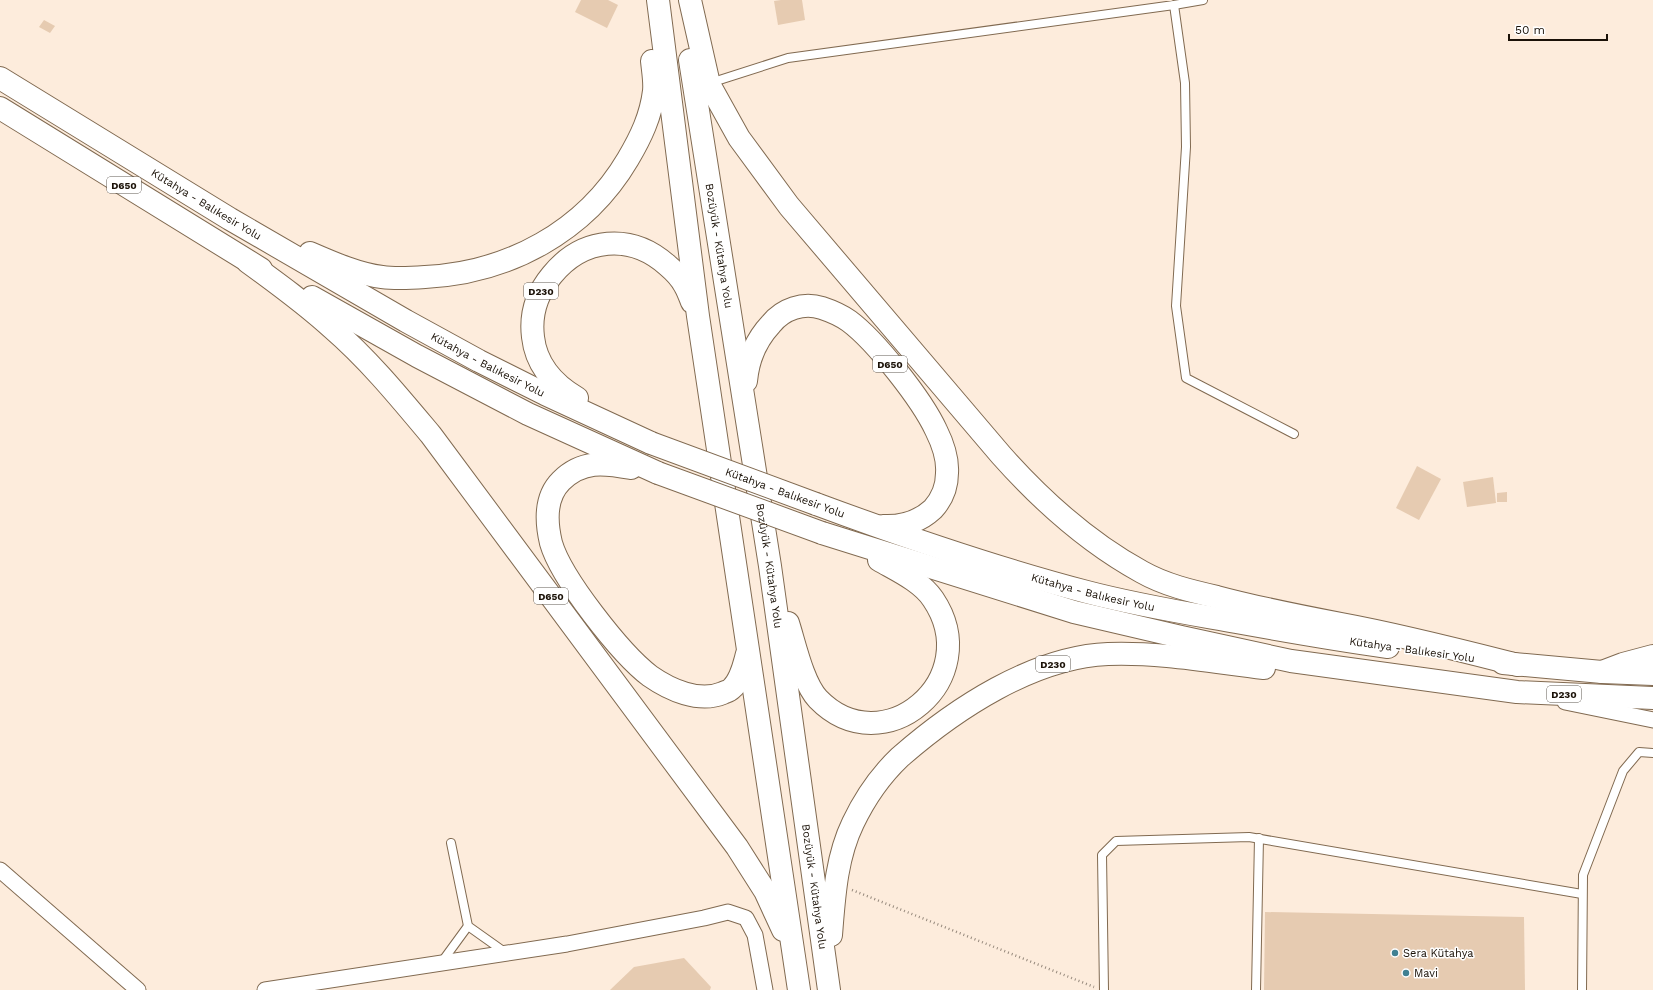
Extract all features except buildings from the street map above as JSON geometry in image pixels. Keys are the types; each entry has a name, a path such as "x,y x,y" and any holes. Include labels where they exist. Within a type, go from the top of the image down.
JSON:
{"main road":[{"path":"230,219 329,261 381,277 423,277 468,273 524,254 568,227 590,208 608,188 639,140 649,116 654,90 649,0"},
{"path":"658,0 698,316"},
{"name":"Bozüyük - Kütahya Yolu","path":"681,0 770,566 829,987"},
{"path":"690,0 709,84 739,138 789,206 1001,455 1030,488 1067,520 1110,551 1143,572 1181,588 1254,607 1404,636 1518,665"},
{"name":"Kütahya - Balıkesir Yolu","path":"0,78 230,219 406,322 479,361 545,394 651,442 876,526 1001,568 1088,592 1188,614 1339,640 1518,665 1602,672 1653,674"},
{"name":"Kütahya - Balıkesir Yolu","path":"0,108 248,262 417,356 528,414 658,473 822,533 1074,612 1291,661 1517,692 1653,698"},
{"name":"D230","path":"651,442 568,393 552,379 540,361 534,344 531,323 535,302 545,283 559,266 576,253 597,244 619,243 640,247 656,255 671,268 685,285 698,316 798,982"},
{"name":"D650","path":"248,262 312,310 333,328 393,390 431,435 737,847 765,891 781,924 798,982"},
{"name":"D650","path":"744,398 748,367 753,350 762,334 777,316 797,306 822,308 849,321 874,345 900,376 936,429 944,453 947,473 945,490 937,504 927,514 898,527 876,526"},
{"path":"658,473 610,464 588,464 570,472 555,487 548,504 548,526 552,545 562,567 577,591 606,630 629,656 649,675 670,687 694,697 716,696 731,689 742,673 748,651"},
{"path":"770,566 808,684 817,698 835,713 860,722 882,722 906,714 925,700 941,678 948,657 947,631 940,612 932,598 921,587 905,576 876,558 822,533"},
{"name":"D230","path":"829,987 834,893 840,860 852,824 872,789 899,758 937,729 974,702 1021,676 1064,660 1107,654 1147,655 1325,675 1476,687"},
{"path":"1602,672 1623,664 1653,656"}],"street":[{"path":"1517,692 1653,720"},
{"path":"0,870 138,990"},
{"path":"265,990 575,943 728,912 746,918 755,935 765,990"}],"lane":[{"path":"709,84 788,58 1203,0"},
{"path":"1174,5 1185,82 1186,147 1176,306 1186,378 1294,434"},
{"path":"1582,990 1582,875 1622,771 1639,752 1653,753"},
{"path":"1104,990 1102,855 1116,841 1258,838 1582,894"},
{"path":"1256,990 1258,838"},
{"path":"451,843 468,926 507,954"},
{"path":"440,964 468,926"}],"path":[{"path":"836,880 854,892 1100,990"}],"place":[{"name":"Sera Kütahya","path":"1395,953"},
{"name":"Mavi","path":"1406,973"}]}
